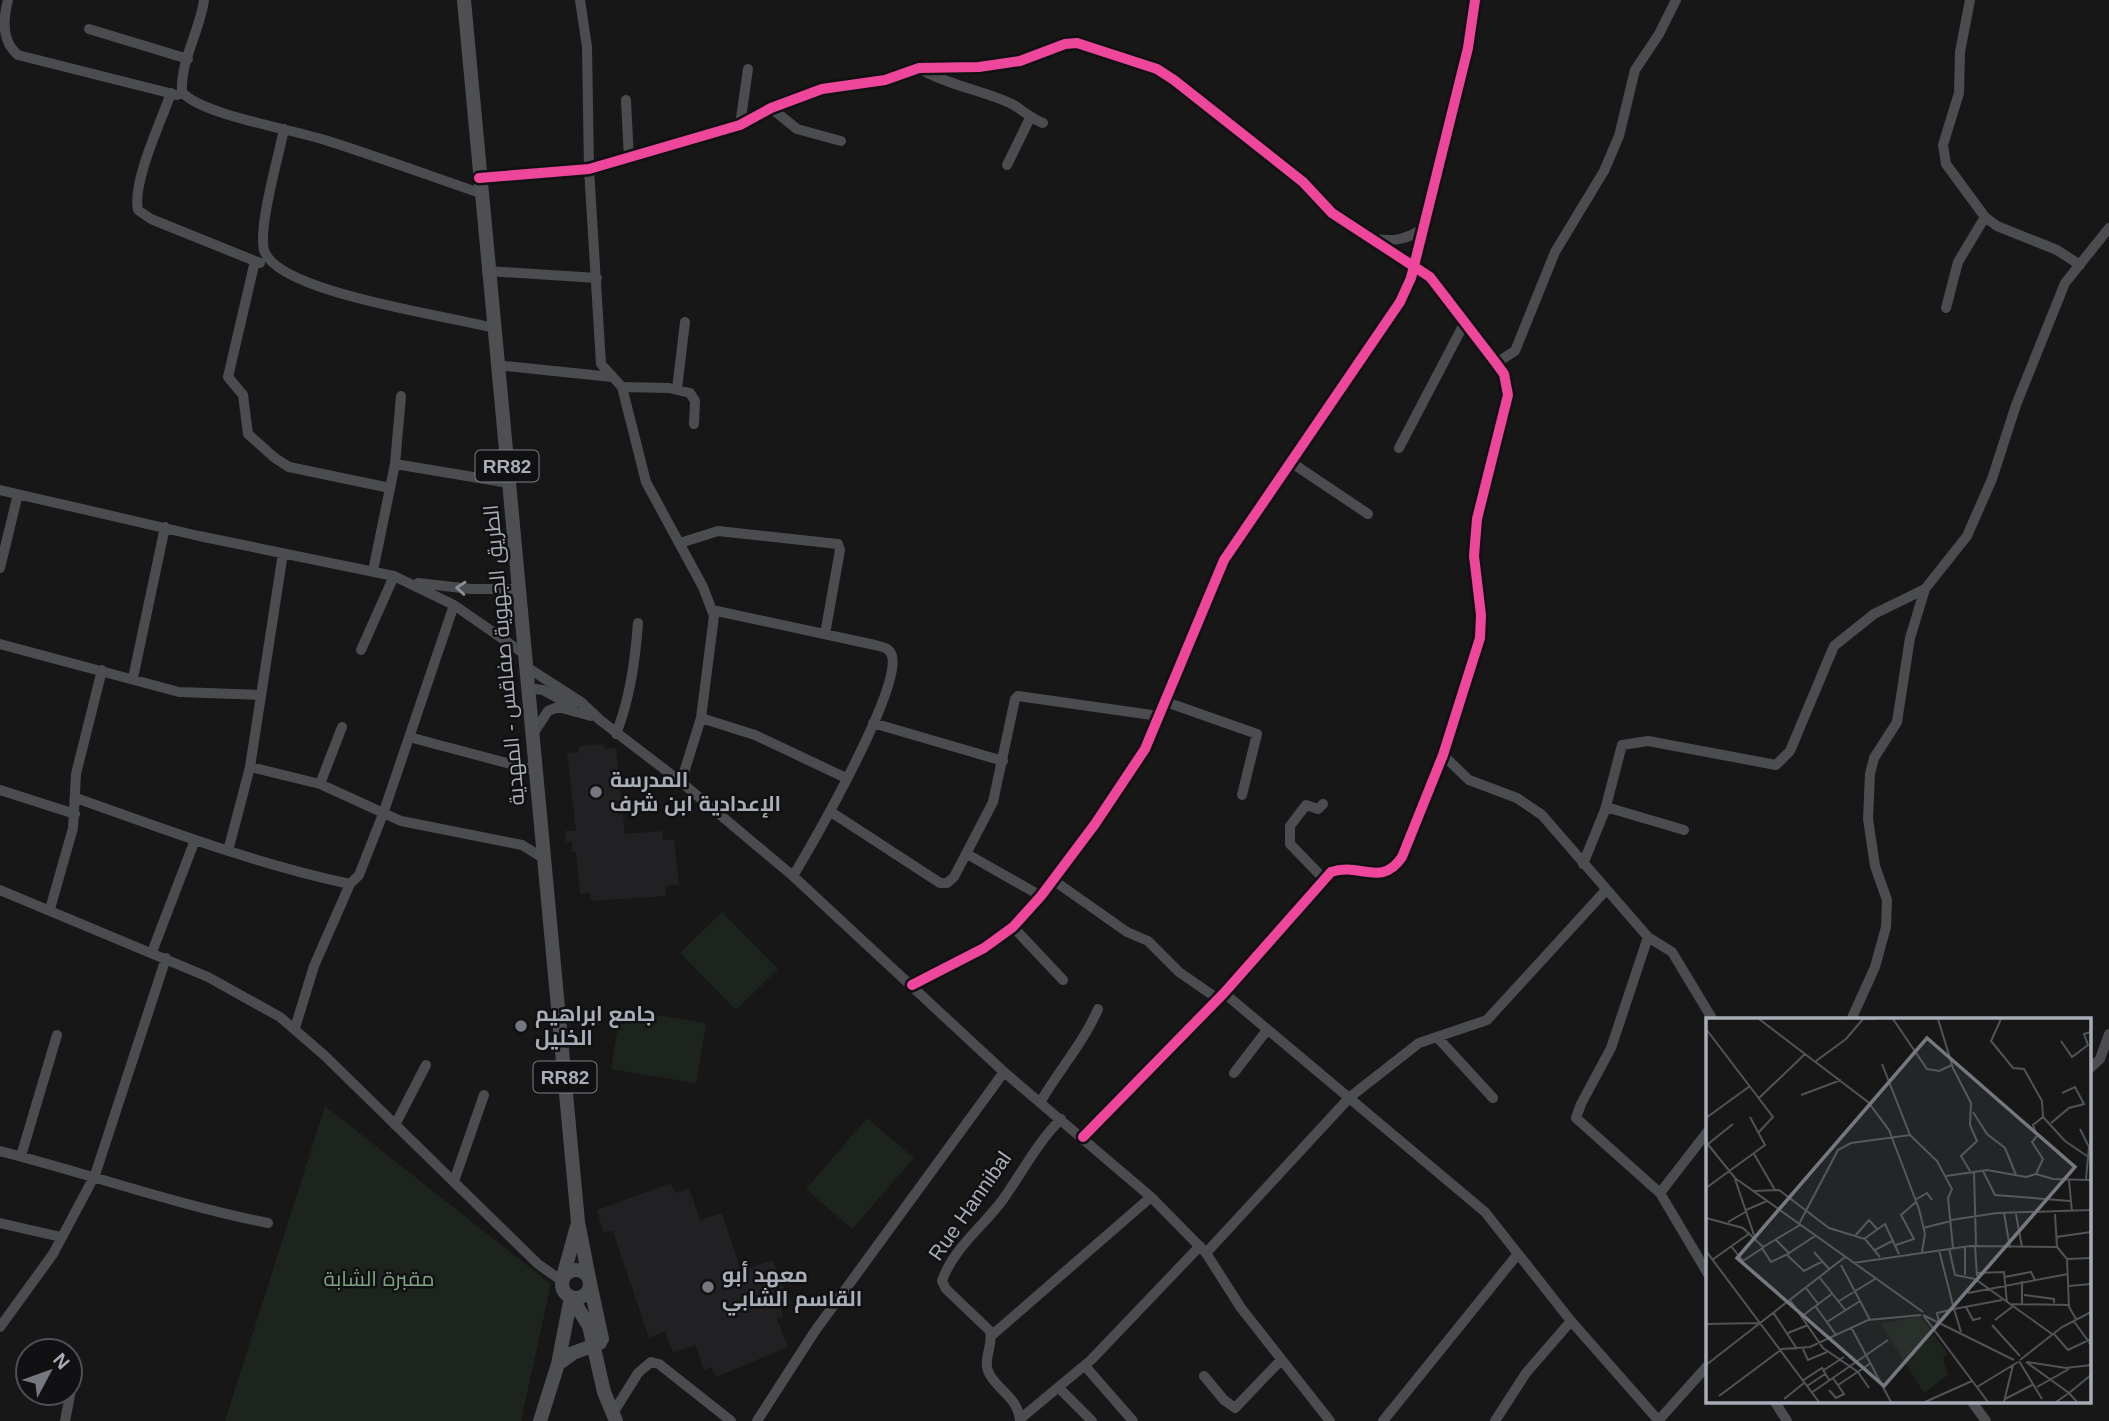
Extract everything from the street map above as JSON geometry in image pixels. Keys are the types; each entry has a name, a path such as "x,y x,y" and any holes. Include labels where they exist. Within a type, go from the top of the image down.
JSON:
{"main road":[{"name":"الطريق الجهوية صفاقس - المهدية","path":"464,0 487,271 537,771 578,1222 589,1280 604,1392 614,1417"},
{"name":"الطريق الجهوية صفاقس - المهدية","path":"578,1222 565,1287 598,1344"},
{"path":"550,1382 549,1364 565,1287 569,1271 578,1270 589,1280 584,1295 565,1287"},
{"path":"540,1421 550,1382 558,1364 565,1287"},
{"path":"558,1364 573,1353 598,1344"}],"street":[{"path":"8,0 6,38 10,48 18,55 171,93 480,186 629,160 740,125 771,107 822,89 885,80 919,68 979,67 1020,61 1070,43 1157,69 1303,182 1332,213 1430,277 1504,374 1508,395 1476,519 1474,556 1481,615 1480,638 1443,755 1395,867 1381,873 1339,870 1324,879 1221,996 1083,1137"},
{"path":"187,99 181,85 204,0"},
{"path":"580,0 587,47 589,169 601,364 622,387 646,482 680,543 712,610 714,625 701,718 681,782"},
{"path":"912,985 984,948 1013,927 1041,896 1133,769 1166,702 1205,599 1224,560 1400,302 1424,228 1468,48 1475,0"},
{"path":"1496,363 1515,351 1555,252 1604,171 1614,148 1635,70 1659,34 1676,0"},
{"path":"1970,0 1960,52 1959,93 1943,145 1944,156 1952,174 1985,217 2004,230 2057,250 2080,265"},
{"path":"89,29 188,59"},
{"path":"919,68 949,85 1013,104 1030,118 1043,123"},
{"path":"740,125 748,69"},
{"path":"171,93 138,192 138,211 151,219 281,269 305,281 381,306 463,319 493,328"},
{"path":"626,100 629,160"},
{"path":"771,107 797,128 841,141"},
{"path":"1007,164 1030,118"},
{"path":"281,269 268,258 263,244 284,129"},
{"path":"1946,308 1958,262 1985,217"},
{"path":"1372,239 1408,239 1424,228"},
{"path":"1852,1018 1875,967 1886,927 1887,901 1875,866 1868,819 1870,774 1874,758 1897,722 1910,638 1926,589 1966,536 1979,511 2050,317 2066,283 2109,228"},
{"path":"256,261 228,377 243,395 248,434 260,448 289,467 390,488"},
{"path":"487,271 597,278"},
{"path":"677,389 685,322"},
{"path":"1399,448 1465,322"},
{"path":"496,365 612,377"},
{"path":"622,387 677,389 694,397 694,424"},
{"path":"373,571 395,464 401,396"},
{"path":"1289,461 1368,514"},
{"path":"395,464 509,483"},
{"path":"0,490 394,576 454,606 563,688 793,876 1004,1072 1151,1197 1203,1250 1241,1308 1331,1421"},
{"path":"0,568 18,494"},
{"path":"133,678 165,527"},
{"path":"680,543 718,531 838,544 840,550 825,634"},
{"path":"228,851 250,767 283,553"},
{"path":"362,650 394,576"},
{"path":"406,581 471,589 517,589"},
{"path":"1583,864 1606,807 1622,745 1632,741 1648,741 1770,766 1782,762 1790,751 1814,698 1827,656 1833,646 1874,614 1926,589"},
{"path":"295,1028 314,966 350,884 359,875 383,814 454,606"},
{"path":"712,610 882,646 892,655 893,669 873,723 831,812 793,876"},
{"path":"616,734 634,670 638,624"},
{"path":"0,644 184,693 261,695"},
{"path":"50,909 75,814 76,775 102,670"},
{"path":"528,688 543,690 600,720"},
{"path":"831,812 940,883 951,881 993,802 1018,696 1159,716"},
{"path":"1166,702 1256,734 1242,794"},
{"path":"533,734 548,711 558,707 581,710"},
{"path":"701,718 755,735 846,778"},
{"path":"873,723 1003,761"},
{"path":"320,784 342,727"},
{"path":"409,737 537,771"},
{"path":"1443,755 1469,780 1530,805 1554,828 1648,937 1672,952 1712,1018"},
{"path":"250,767 320,784 401,821 522,845 543,858"},
{"path":"0,790 75,814"},
{"path":"76,798 228,851 350,884"},
{"path":"1323,804 1318,809 1306,805 1290,826 1290,844 1324,879"},
{"path":"1606,807 1684,830"},
{"path":"152,952 195,840"},
{"path":"967,854 1041,896"},
{"path":"1053,880 1127,932 1148,941 1179,972 1221,996 1267,1030 1485,1212 1571,1321 1658,1421 1706,1367"},
{"path":"0,890 166,958 255,1000 295,1028 565,1287"},
{"path":"1151,1197 992,1336 986,1362 989,1374 1012,1397 1020,1420 1085,1366 1203,1250 1350,1097 1419,1043 1487,1020 1606,890"},
{"path":"1013,927 1063,980"},
{"path":"1648,937 1611,1048 1576,1118 1660,1193 1706,1271"},
{"path":"0,1327 38,1279 95,1175 166,958"},
{"path":"1041,1101 1063,1063 1089,1030 1098,1009"},
{"path":"1234,1073 1267,1030"},
{"path":"2092,1066 2099,1059 2109,1034"},
{"path":"21,1156 57,1035"},
{"path":"1437,1037 1493,1098"},
{"path":"395,1125 426,1065"},
{"path":"757,1421 815,1331 881,1245 1004,1072"},
{"path":"454,1181 484,1095"},
{"name":"Rue Hannibal","path":"992,1336 946,1289 944,1276 1003,1198 1033,1150 1061,1119"},
{"path":"1660,1193 1706,1134"},
{"path":"0,1151 95,1175 138,1191 268,1223"},
{"path":"0,1223 61,1237"},
{"path":"1383,1421 1517,1255"},
{"path":"1495,1421 1526,1373 1571,1321"},
{"path":"1204,1376 1231,1407 1235,1408 1281,1360"},
{"path":"614,1417 638,1373 651,1362 659,1364 731,1421"},
{"path":"1085,1366 1133,1421"},
{"path":"1060,1389 1092,1421"},
{"path":"1776,1404 1787,1421"},
{"path":"1973,1404 1986,1421"}],"shaded area":[{"name":"المدرسة الإعدادية ابن شرف","path":"604,744 605,749 616,748 625,834 662,831 663,840 674,839 679,885 665,886 666,896 591,901 590,893 580,894 576,852 572,852 572,841 566,842 565,831 576,831 567,752 578,753 579,746"},
{"name":"معهد أبو القاسم الشابي","path":"671,1183 675,1193 689,1188 700,1220 722,1213 741,1271 772,1260 791,1304 781,1308 783,1317 777,1319 788,1347 716,1377 711,1367 704,1370 695,1345 673,1353 665,1331 649,1338 613,1231 603,1232 597,1210"}],"green space":[{"path":"722,912 778,969 736,1010 680,953"},
{"path":"621,1009 706,1023 696,1083 611,1069"},
{"name":"مقبرة الشابة","path":"325,1106 551,1284 521,1421 225,1421"},
{"path":"867,1118 914,1158 852,1229 806,1189"}],"cycle path":[{"path":"912,985 984,948 1013,927 1041,896 1095,824 1145,749 1224,560 1400,302 1411,278 1468,48 1475,0"},
{"path":"479,178 589,169 740,125 771,108 822,89 885,80 919,68 979,67 1020,61 1065,44 1077,43 1157,69 1174,80 1303,182 1332,213 1430,277 1504,374 1508,395 1477,519 1474,556 1481,615 1480,638 1443,755 1402,857 1394,866 1378,873 1351,870 1331,872 1224,993 1083,1137"}],"place":[{"name":"المدرسة الإعدادية ابن شرف","path":"596,792"},
{"name":"جامع ابراهيم الخليل","path":"521,1026"},
{"name":"معهد أبو القاسم الشابي","path":"708,1287"}]}
